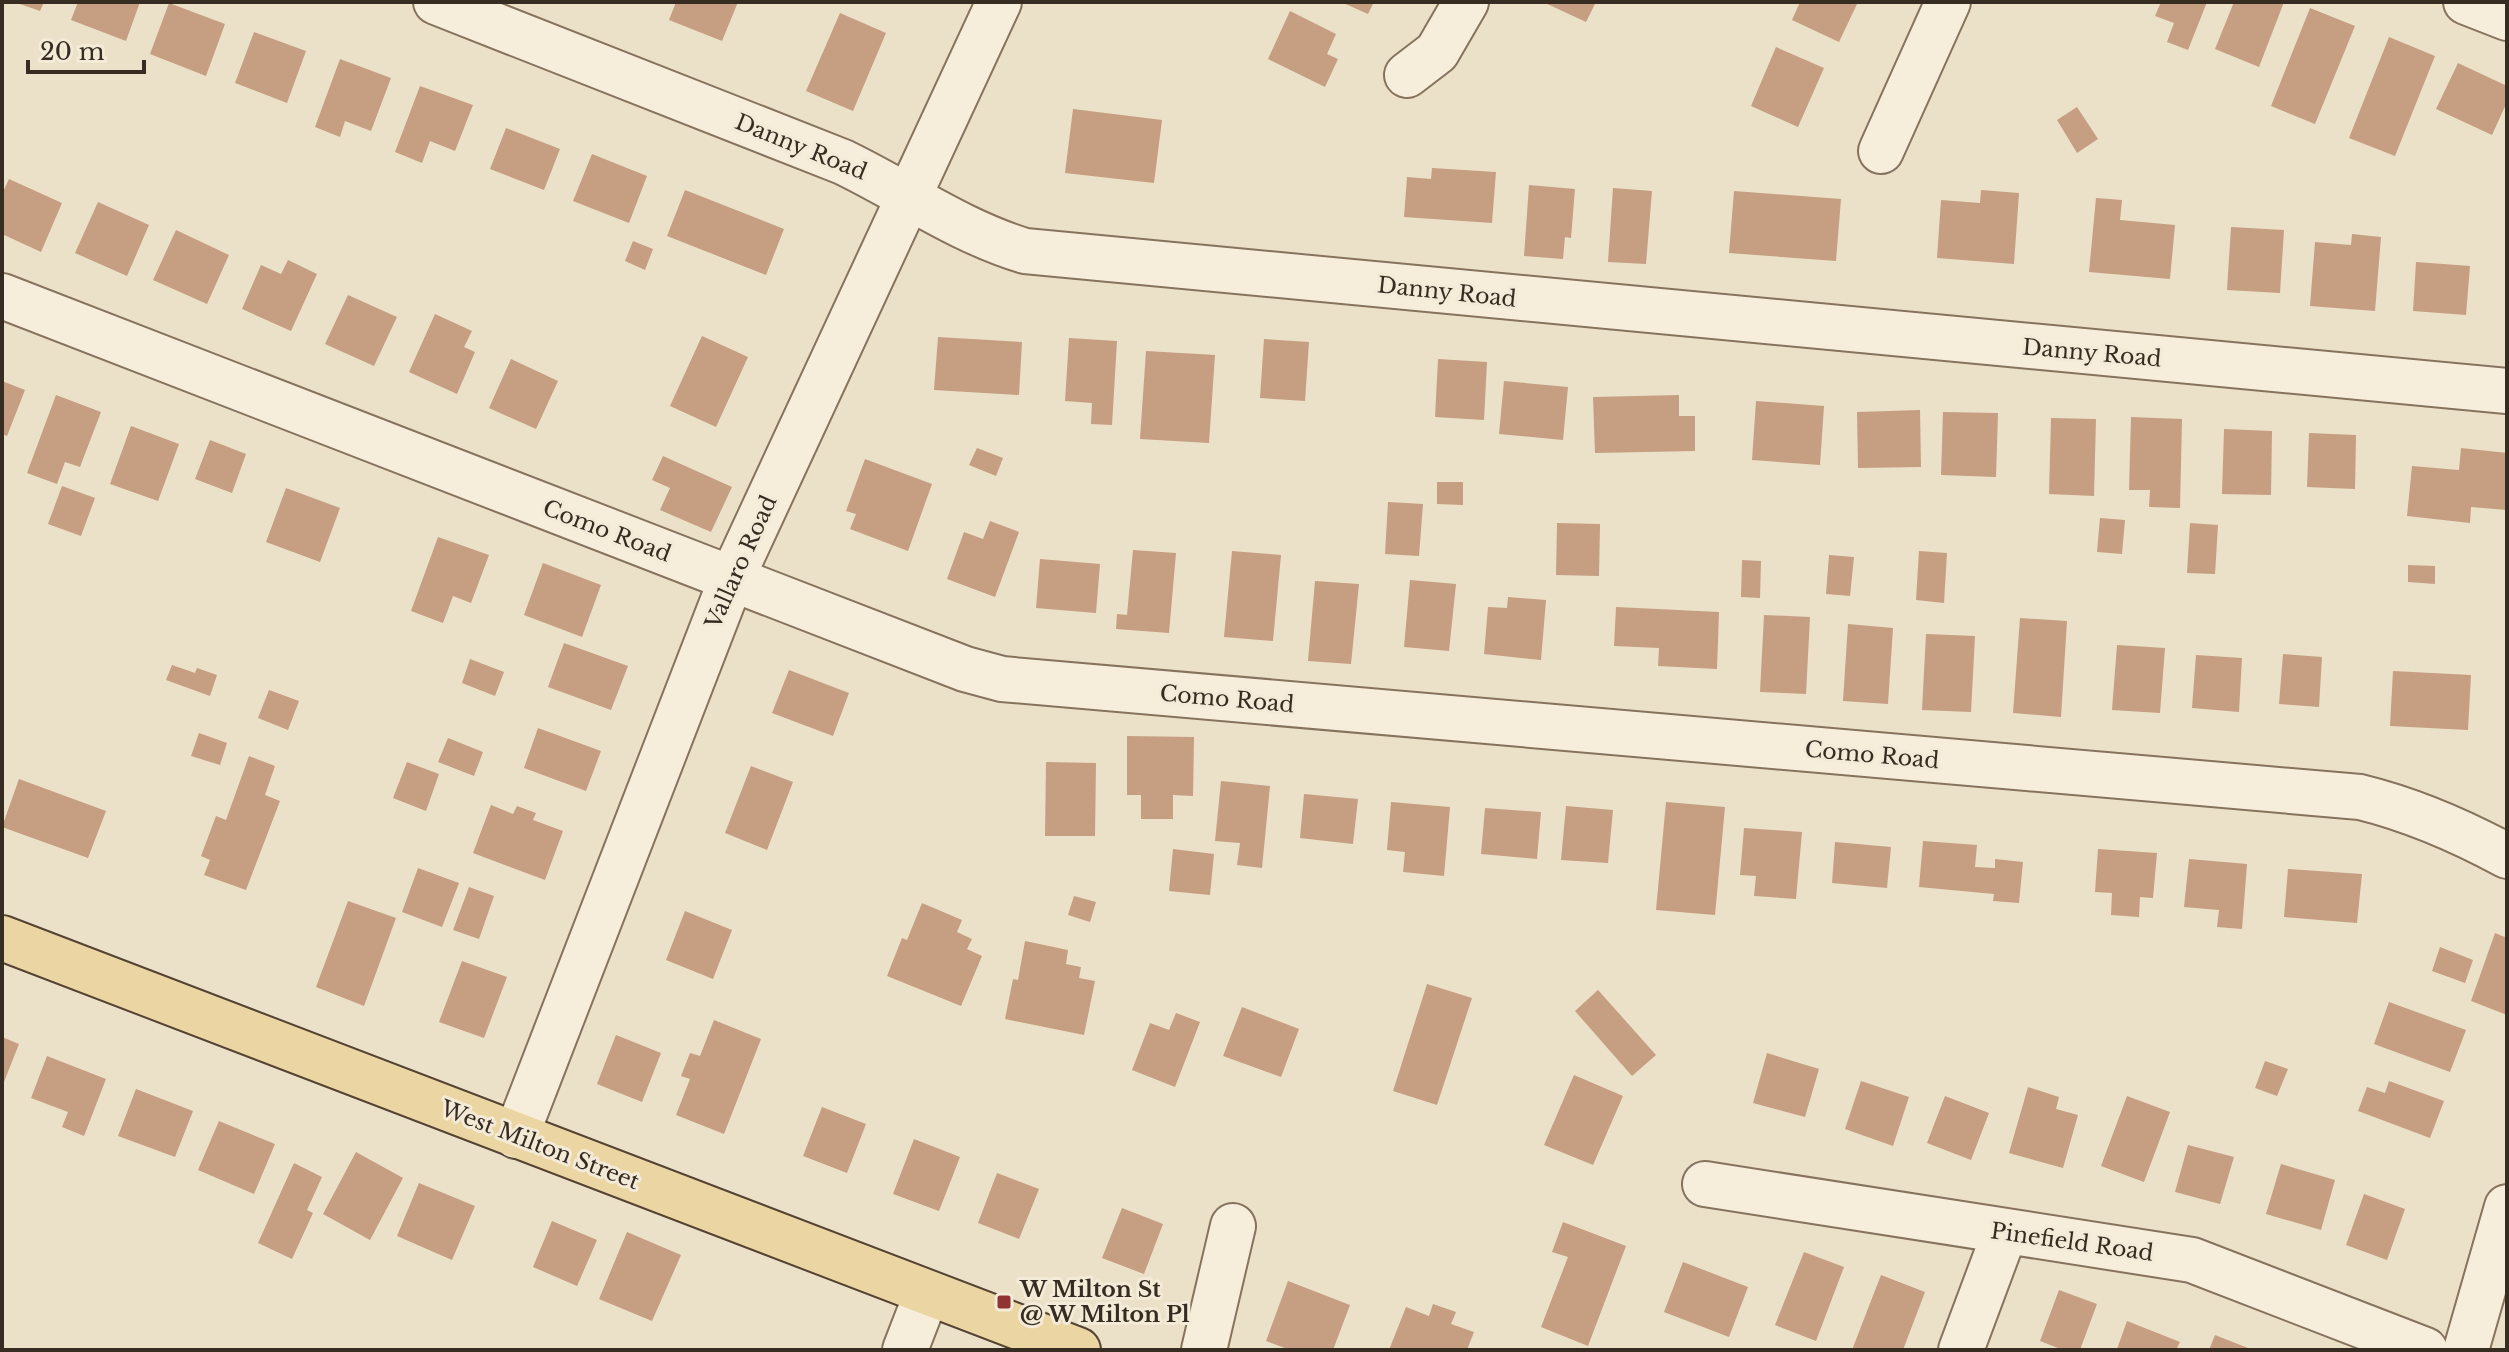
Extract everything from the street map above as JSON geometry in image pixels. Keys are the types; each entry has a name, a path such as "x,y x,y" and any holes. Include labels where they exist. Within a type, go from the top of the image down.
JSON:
{"main road":[{"name":"West Milton Street","path":"2,938 1078,1350"}],"street":[{"name":"Danny Road","path":"436,2 843,162 972,232 1025,251 2507,391"},
{"name":"Vallaro Road","path":"516,1136 731,580 999,2"},
{"path":"1407,75 1437,52 1466,2"},
{"path":"1881,151 1948,2"},
{"path":"2466,2 2507,18"},
{"name":"Como Road","path":"2,296 731,580 965,669 1002,679 2360,797 2402,807 2504,846"},
{"name":"Pinefield Road","path":"1705,1184 2192,1260 2425,1350"},
{"path":"2466,1350 2507,1207"},
{"path":"1204,1350 1233,1226"},
{"path":"1961,1350 2005,1232"},
{"path":"905,1350 927,1293"}],"building":[{"path":"14,2 44,2 40,11"},
{"path":"78,2 140,2 126,41 71,20"},
{"path":"676,2 738,2 722,41 669,20"},
{"path":"1341,2 1374,2 1368,14"},
{"path":"1543,2 1596,2 1586,22"},
{"path":"1800,2 1858,2 1839,42 1792,20"},
{"path":"2161,2 2207,2 2188,50 2167,42 2174,23 2155,16"},
{"path":"2234,2 2284,2 2259,67 2215,49"},
{"path":"169,3 225,24 206,76 150,54"},
{"path":"2310,8 2355,26 2315,124 2271,106"},
{"path":"1290,11 1336,34 1327,54 1338,59 1325,87 1268,59"},
{"path":"840,13 886,33 853,111 806,91"},
{"path":"254,32 306,51 287,103 235,83"},
{"path":"2389,37 2435,56 2395,156 2349,138"},
{"path":"1776,47 1824,68 1798,127 1751,106"},
{"path":"340,59 391,78 371,131 345,121 340,137 315,127"},
{"path":"2458,63 2507,86 2507,102 2492,135 2436,109"},
{"path":"420,86 473,105 455,151 430,141 422,163 395,152"},
{"path":"2077,107 2098,139 2077,153 2057,120"},
{"path":"1073,109 1162,120 1154,183 1065,173"},
{"path":"506,128 560,149 544,190 490,169"},
{"path":"592,154 647,176 629,223 573,201"},
{"path":"1432,168 1496,172 1492,223 1404,217 1407,177 1431,179"},
{"path":"9,179 62,203 41,252 2,234 2,194"},
{"path":"1529,185 1575,189 1571,238 1565,237 1563,259 1524,256"},
{"path":"1613,188 1652,191 1646,264 1608,262"},
{"path":"685,190 784,229 766,275 667,236"},
{"path":"1981,190 2019,193 2014,264 1937,258 1941,200 1980,203"},
{"path":"1734,191 1841,199 1836,261 1729,253"},
{"path":"2096,198 2122,200 2120,220 2175,225 2170,279 2089,272"},
{"path":"98,202 149,225 127,276 75,253"},
{"path":"2231,227 2284,230 2280,293 2227,290"},
{"path":"176,230 229,255 207,304 153,280"},
{"path":"2352,234 2381,237 2375,311 2310,306 2315,242 2351,245"},
{"path":"633,241 653,249 645,270 625,261"},
{"path":"288,260 317,274 291,331 242,309 261,265 281,274"},
{"path":"2416,262 2470,266 2466,315 2413,311"},
{"path":"348,295 397,317 374,366 325,344"},
{"path":"435,314 472,331 464,347 475,352 457,394 409,372"},
{"path":"702,336 748,357 716,427 670,406"},
{"path":"938,337 1022,342 1019,395 934,390"},
{"path":"1069,338 1117,341 1112,425 1091,424 1092,403 1065,401"},
{"path":"1264,339 1309,342 1305,401 1260,398"},
{"path":"1146,351 1215,355 1209,443 1140,439"},
{"path":"511,359 558,381 536,429 489,408"},
{"path":"1438,359 1487,362 1484,420 1435,417"},
{"path":"2,381 25,390 7,436 2,434"},
{"path":"1504,381 1568,387 1563,440 1499,434"},
{"path":"56,395 101,412 80,467 65,462 57,484 27,473"},
{"path":"1679,395 1679,416 1695,416 1695,451 1595,453 1593,397"},
{"path":"1756,401 1824,406 1820,465 1752,460"},
{"path":"1920,410 1921,467 1858,468 1857,412"},
{"path":"1943,412 1998,413 1996,477 1941,475"},
{"path":"2131,417 2182,419 2180,508 2149,507 2150,490 2129,490"},
{"path":"2051,418 2096,419 2094,496 2049,494"},
{"path":"131,426 179,444 158,501 110,484"},
{"path":"2224,429 2272,431 2271,495 2222,494"},
{"path":"2309,433 2356,435 2355,489 2307,487"},
{"path":"210,440 246,454 232,493 195,479"},
{"path":"977,448 1003,458 996,476 969,465"},
{"path":"2461,448 2507,453 2507,510 2471,507 2470,523 2407,516 2412,466 2459,470"},
{"path":"663,456 732,487 711,532 660,510 670,488 652,480"},
{"path":"865,459 932,484 908,551 850,529 856,514 846,511"},
{"path":"1437,482 1463,482 1463,505 1437,504"},
{"path":"62,486 95,498 81,536 48,524"},
{"path":"286,488 340,508 320,562 266,542"},
{"path":"1388,502 1423,504 1419,556 1385,554"},
{"path":"2100,518 2125,520 2122,554 2097,552"},
{"path":"990,521 1019,532 995,597 947,579 964,532 983,539"},
{"path":"1557,523 1600,524 1599,576 1556,575"},
{"path":"2190,523 2218,525 2215,574 2187,573"},
{"path":"438,537 489,555 471,603 453,596 443,623 411,611"},
{"path":"1133,550 1176,553 1169,633 1116,629 1117,614 1127,615"},
{"path":"1232,551 1281,555 1273,641 1224,637"},
{"path":"1919,551 1947,553 1944,603 1916,600"},
{"path":"1829,555 1854,557 1850,596 1826,594"},
{"path":"1040,559 1100,564 1096,613 1036,608"},
{"path":"1742,560 1761,561 1760,598 1741,597"},
{"path":"543,563 601,585 582,637 524,615"},
{"path":"2408,565 2435,566 2435,584 2408,582"},
{"path":"1410,580 1456,584 1449,651 1404,647"},
{"path":"1315,581 1359,584 1351,664 1308,661"},
{"path":"1508,597 1546,600 1541,660 1484,654 1488,607 1507,608"},
{"path":"1616,607 1719,612 1717,669 1658,666 1659,648 1614,646"},
{"path":"1764,615 1810,617 1806,694 1760,692"},
{"path":"2020,618 2067,621 2061,717 2013,713"},
{"path":"1848,624 1893,628 1888,704 1843,701"},
{"path":"1926,634 1975,636 1971,712 1922,710"},
{"path":"564,643 628,666 611,710 548,687"},
{"path":"2117,645 2165,648 2160,713 2112,710"},
{"path":"2283,654 2322,657 2319,707 2279,704"},
{"path":"2196,655 2242,658 2239,712 2192,708"},
{"path":"470,659 504,672 495,696 462,683"},
{"path":"172,665 195,673 197,668 217,675 210,696 166,680"},
{"path":"789,670 849,693 833,736 772,713"},
{"path":"2393,671 2471,675 2468,730 2390,726"},
{"path":"269,690 299,701 288,730 258,718"},
{"path":"538,728 601,751 586,791 524,768"},
{"path":"199,733 227,743 220,765 191,756"},
{"path":"1127,736 1194,737 1193,796 1173,795 1173,819 1141,819 1141,795 1127,795"},
{"path":"448,738 483,752 474,776 438,762"},
{"path":"249,756 275,766 265,795 280,801 246,890 204,875 210,860 201,856 216,816 226,820"},
{"path":"407,762 439,774 426,811 393,798"},
{"path":"1046,762 1096,763 1095,836 1045,836"},
{"path":"751,766 793,782 767,850 725,833"},
{"path":"19,779 106,811 88,858 2,827"},
{"path":"1221,781 1270,786 1262,868 1237,865 1240,843 1215,841"},
{"path":"1304,794 1358,799 1353,844 1300,838"},
{"path":"1391,802 1450,807 1444,876 1403,872 1405,852 1387,850"},
{"path":"1666,802 1725,807 1715,915 1656,910"},
{"path":"491,805 513,814 517,806 536,813 533,820 563,831 545,880 473,853"},
{"path":"1566,806 1613,810 1608,863 1561,860"},
{"path":"1485,808 1541,812 1537,859 1481,854"},
{"path":"1744,828 1802,832 1796,899 1754,896 1756,876 1740,875"},
{"path":"1923,841 1977,845 1975,867 1995,868 1995,859 2023,862 2019,903 1993,901 1994,894 1919,887"},
{"path":"1835,842 1891,847 1887,888 1832,883"},
{"path":"1173,849 1214,854 1210,895 1169,891"},
{"path":"2098,849 2157,853 2153,898 2140,897 2139,917 2111,915 2112,893 2095,892"},
{"path":"2189,859 2247,864 2242,929 2217,927 2219,910 2184,907"},
{"path":"418,868 459,883 442,927 402,912"},
{"path":"2288,869 2362,874 2357,923 2284,917"},
{"path":"469,887 494,896 479,939 453,930"},
{"path":"1074,896 1096,902 1090,922 1068,915"},
{"path":"348,901 396,918 364,1006 316,987"},
{"path":"922,903 962,920 957,932 972,939 967,949 982,956 961,1006 887,976 902,938 907,940"},
{"path":"685,911 732,930 713,979 666,960"},
{"path":"2495,933 2507,938 2507,1015 2471,1001"},
{"path":"1025,941 1068,950 1066,964 1081,967 1079,978 1095,981 1084,1035 1005,1019 1013,979 1018,980"},
{"path":"2440,947 2473,960 2465,983 2432,971"},
{"path":"462,961 507,977 484,1038 439,1022"},
{"path":"1427,984 1472,998 1437,1105 1393,1091"},
{"path":"1598,990 1656,1055 1632,1076 1575,1011"},
{"path":"2389,1002 2466,1030 2450,1072 2374,1044"},
{"path":"1242,1007 1299,1029 1281,1077 1223,1056"},
{"path":"1176,1013 1200,1022 1175,1087 1132,1070 1150,1023 1169,1030"},
{"path":"714,1020 761,1039 724,1134 676,1115 690,1079 681,1076 690,1053 700,1056"},
{"path":"616,1035 661,1053 642,1102 597,1084"},
{"path":"2,1037 19,1044 2,1087"},
{"path":"1767,1053 1819,1069 1805,1117 1753,1103"},
{"path":"47,1056 106,1079 84,1136 62,1127 68,1112 31,1098"},
{"path":"2265,1061 2288,1069 2277,1096 2255,1088"},
{"path":"1574,1075 1623,1096 1593,1165 1544,1145"},
{"path":"1861,1081 1909,1097 1893,1146 1845,1129"},
{"path":"2389,1081 2444,1101 2430,1138 2358,1111 2367,1087 2385,1093"},
{"path":"2028,1087 2059,1097 2056,1109 2078,1115 2063,1168 2009,1153"},
{"path":"136,1089 193,1111 175,1157 118,1136"},
{"path":"1945,1096 1989,1113 1971,1160 1927,1143"},
{"path":"2127,1096 2170,1112 2144,1182 2101,1166"},
{"path":"822,1107 866,1124 847,1173 803,1156"},
{"path":"219,1121 275,1144 254,1194 198,1170"},
{"path":"914,1139 960,1157 939,1211 893,1194"},
{"path":"2188,1145 2234,1157 2220,1204 2175,1192"},
{"path":"356,1152 403,1178 370,1240 323,1214"},
{"path":"294,1163 322,1177 307,1210 313,1213 292,1259 258,1243"},
{"path":"2281,1164 2335,1180 2321,1230 2266,1214"},
{"path":"997,1173 1039,1189 1019,1239 978,1223"},
{"path":"419,1183 475,1206 452,1260 397,1236"},
{"path":"2364,1194 2405,1209 2387,1260 2346,1245"},
{"path":"1122,1208 1163,1224 1144,1274 1102,1258"},
{"path":"552,1221 597,1240 577,1286 533,1267"},
{"path":"1563,1222 1626,1246 1588,1346 1541,1327 1568,1257 1552,1252"},
{"path":"627,1232 681,1255 652,1321 599,1299"},
{"path":"1804,1252 1844,1267 1816,1341 1775,1325"},
{"path":"1683,1262 1748,1287 1729,1337 1664,1312"},
{"path":"1881,1275 1925,1292 1903,1350 1852,1350"},
{"path":"1288,1281 1350,1305 1333,1350 1290,1350 1266,1341"},
{"path":"2059,1290 2097,1304 2080,1350 2063,1350 2040,1341"},
{"path":"1433,1304 1456,1312 1451,1324 1474,1332 1467,1350 1389,1350 1406,1307 1429,1316"},
{"path":"2127,1321 2180,1342 2176,1350 2117,1349"},
{"path":"2215,1335 2253,1350 2209,1350"}],"place":[{"name":"W Milton St @ W Milton Pl","path":"1004,1302"}]}
